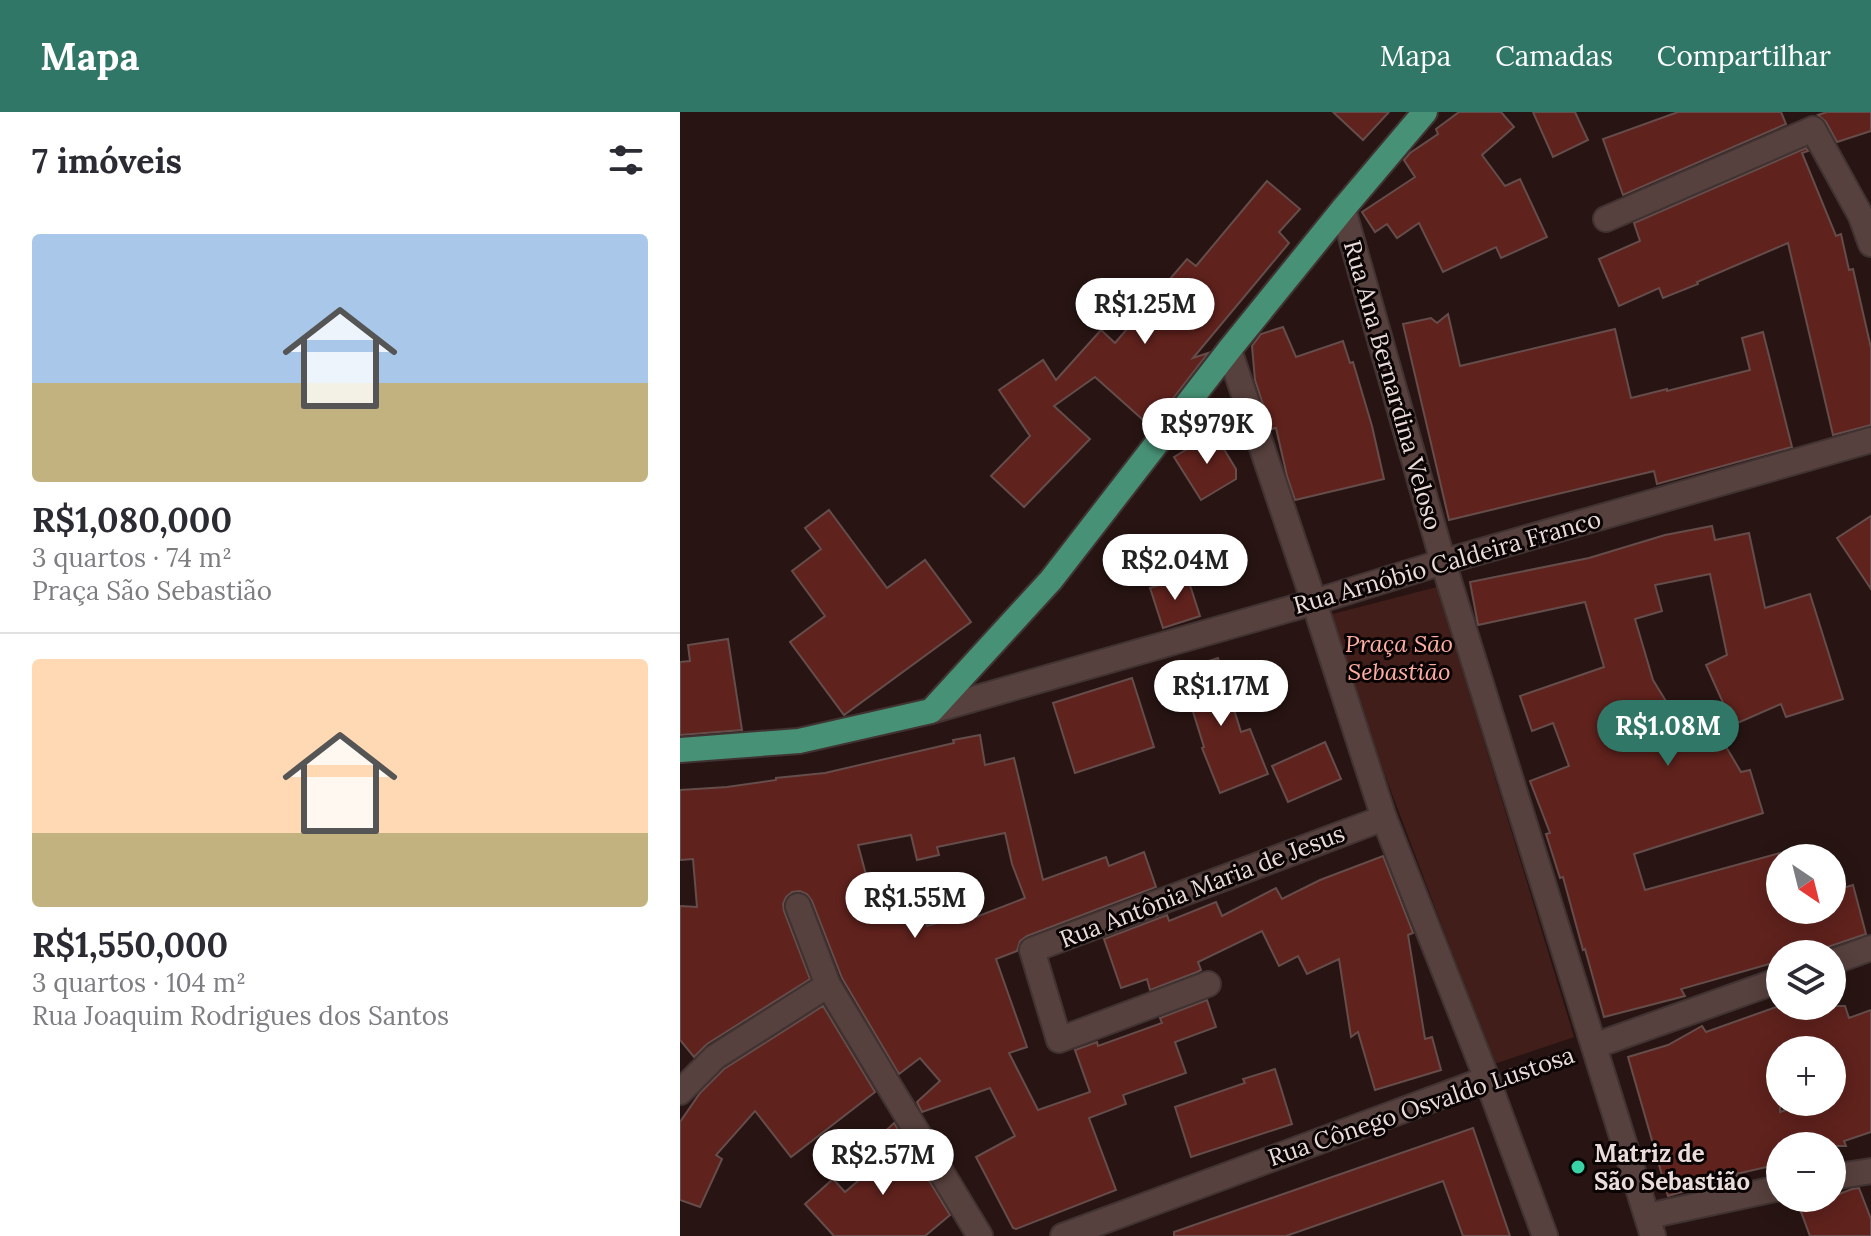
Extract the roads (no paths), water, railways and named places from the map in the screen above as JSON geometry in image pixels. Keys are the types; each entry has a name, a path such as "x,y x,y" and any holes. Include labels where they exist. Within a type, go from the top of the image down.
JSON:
{"main road":[{"path":"680,750 799,741 931,711 1051,580 1229,350 1425,112"}],"street":[{"path":"1606,219 1813,129 1861,216 1871,244"},
{"name":"Rua Ana Bernardina Veloso","path":"1343,209 1443,562"},
{"path":"1229,350 1384,818 1545,1236"},
{"name":"Rua Arnóbio Caldeira Franco","path":"931,711 1871,440"},
{"path":"1443,562 1650,1226 1766,1192"},
{"name":"Rua Antônia Maria de Jesus","path":"1208,984 1059,1040 1032,950 1384,818"},
{"path":"798,906 828,985 980,1236"},
{"path":"1846,957 1871,948"},
{"path":"680,1092 715,1057 828,985"},
{"name":"Rua Cônego Osvaldo Lustosa","path":"1594,1046 1766,985"},
{"name":"Rua Cônego Osvaldo Lustosa","path":"1063,1236 1487,1079"},
{"path":"1846,1175 1871,1171"}],"place":[{"name":"Matriz de São Sebastião","path":"1578,1167"}],"park label":[{"name":"Praça São Sebastião","path":"1399,657"}]}
